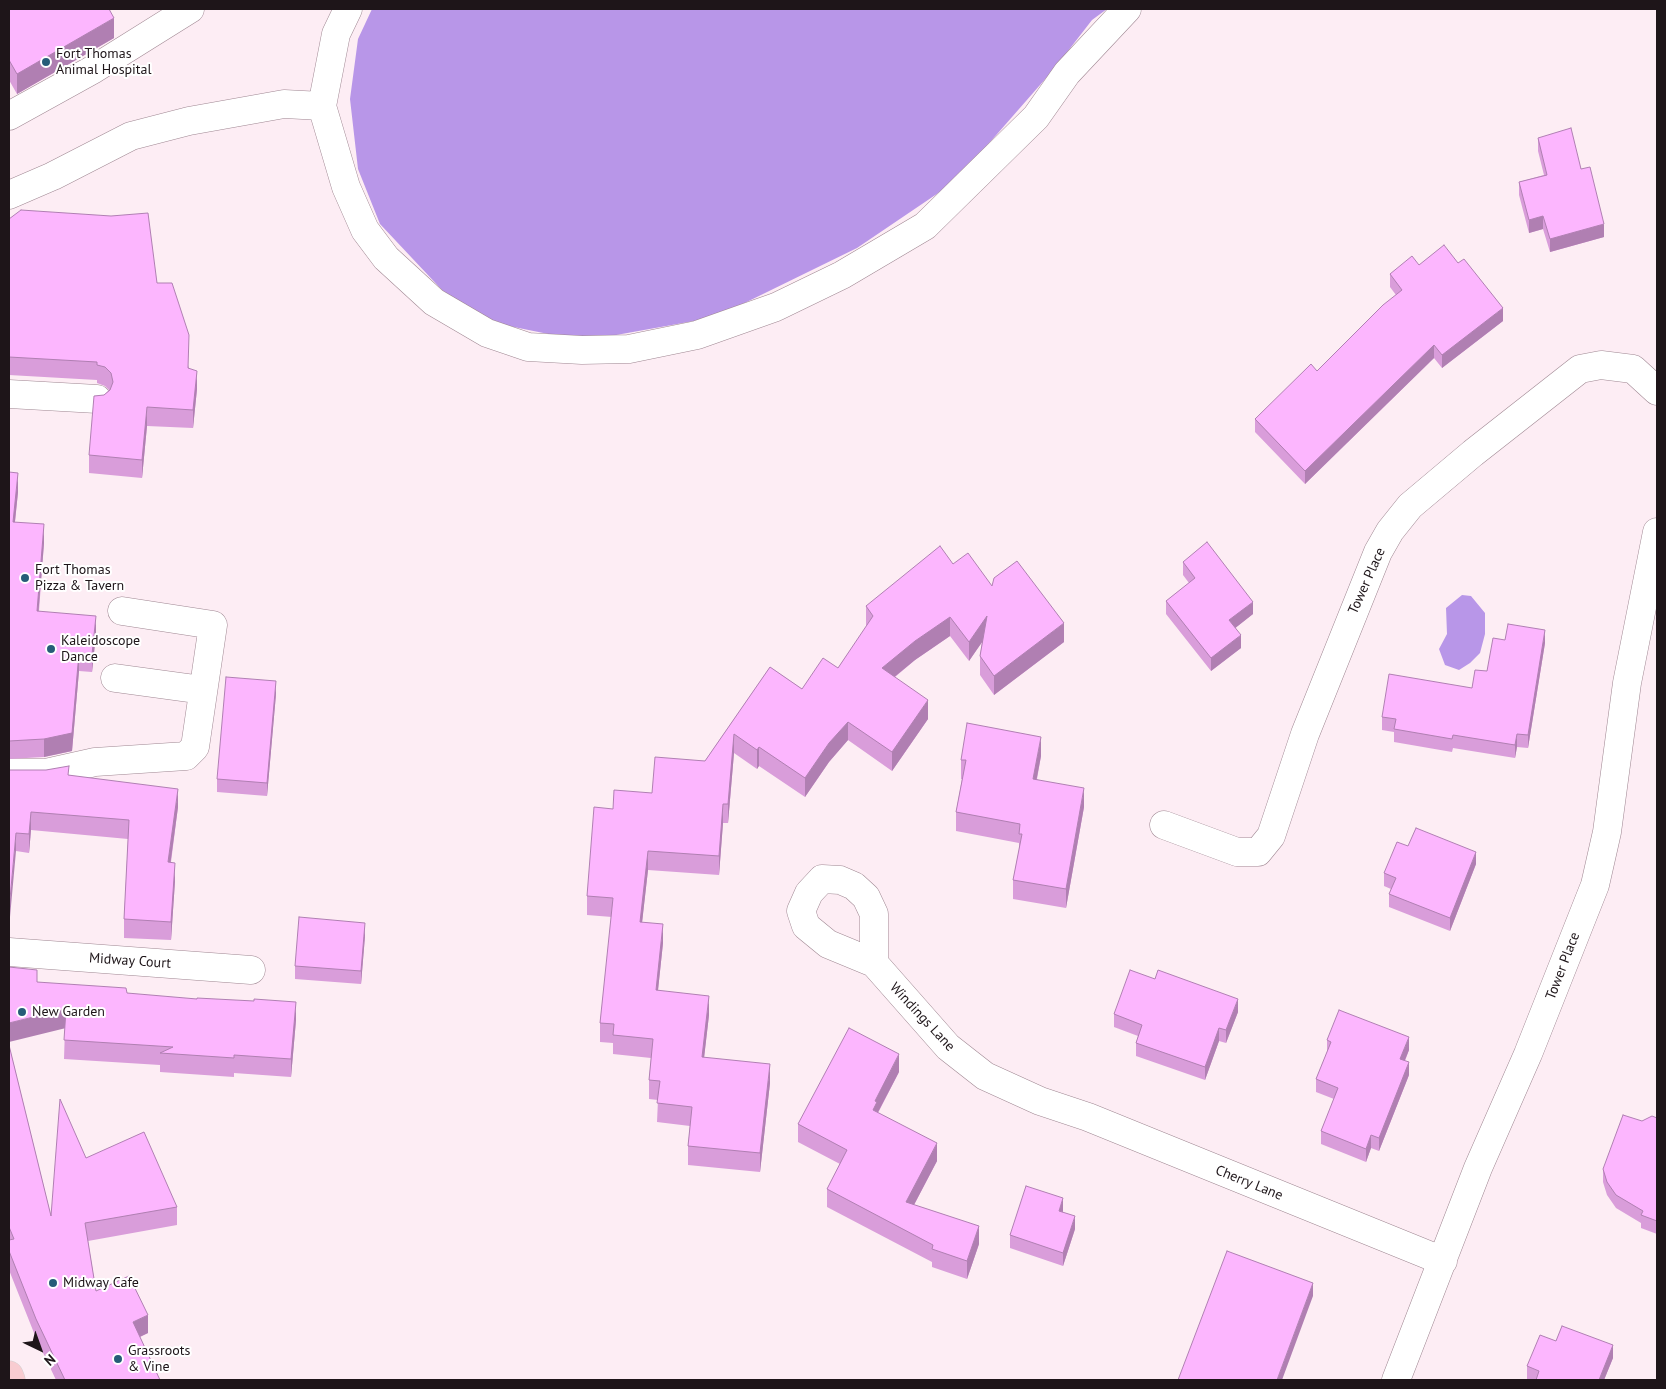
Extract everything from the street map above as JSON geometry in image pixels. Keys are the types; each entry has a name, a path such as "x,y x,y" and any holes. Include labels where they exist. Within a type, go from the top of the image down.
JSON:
{"main road":[{"path":"9,1375 11,1380"}],"street":[{"path":"9,116 94,69 190,9"},
{"path":"348,9 336,34 322,106 346,187 365,230 386,258 434,302 487,333 528,347 582,350 628,349 697,336 776,307 842,275 925,226 1036,117 1067,73 1127,9"},
{"path":"9,195 53,176 131,136 189,121 284,104 322,106"},
{"name":"Tower Place","path":"1164,825 1237,852 1258,852 1271,836 1305,734 1378,552 1390,531 1410,506 1473,453 1580,369 1601,365 1633,370 1657,391"},
{"path":"9,394 97,399"},
{"name":"Tower Place","path":"1396,1380 1478,1168 1528,1054 1595,885 1607,832 1627,683 1657,532"},
{"path":"9,773 46,773 95,762 186,756 195,747 214,625 122,610"},
{"path":"115,678 204,690"},
{"name":"Midway Court","path":"9,952 252,970"},
{"name":"Windings Lane","path":"874,963 942,1040 966,1061 985,1076 1055,1106"},
{"name":"Cherry Lane","path":"1055,1106 1088,1117 1443,1261"}],"shaded area":[{"path":"372,9 1107,9 1092,20 1054,69 956,181 857,248 716,317 583,341 494,323 443,291 380,224 358,169 350,99 358,39"},
{"path":"1462,595 1471,596 1485,613 1485,634 1480,653 1459,670 1445,665 1439,649 1447,634 1446,608"}],"building":[{"name":"Fort Thomas Animal Hospital","path":"9,9 109,9 114,18 17,74 9,60"},
{"path":"1571,128 1581,169 1590,167 1604,224 1550,239 1543,216 1529,220 1519,182 1547,175 1538,138"},
{"path":"21,210 111,216 148,213 157,283 172,283 189,335 188,368 197,371 193,410 147,407 142,460 89,455 94,396 104,395 110,390 113,382 111,373 105,367 97,365 97,362 9,357 9,219"},
{"path":"1444,245 1458,263 1464,259 1503,308 1442,355 1434,345 1305,471 1255,419 1311,364 1317,371 1383,305 1402,290 1390,274 1412,256 1419,265"},
{"path":"9,472 18,473 13,522 44,524 37,611 96,616 92,654 79,653 72,733 44,739 9,741"},
{"path":"1207,542 1253,602 1229,620 1241,635 1211,658 1166,601 1195,578 1183,562"},
{"path":"940,546 953,564 968,553 992,586 994,578 1017,561 1064,623 994,676 980,656 987,616 969,642 950,617 915,641 882,668 928,700 892,752 848,722 829,743 805,778 759,747 757,750 734,734 728,804 723,804 719,856 648,851 640,922 663,924 656,990 709,996 702,1057 770,1064 760,1153 688,1146 692,1107 657,1103 660,1081 649,1080 653,1039 613,1035 614,1024 600,1023 613,898 587,896 594,807 613,809 614,790 652,793 655,757 705,761 770,667 802,689 823,658 838,668 873,616 866,606"},
{"path":"1508,624 1545,630 1528,735 1517,734 1515,745 1453,735 1452,739 1394,729 1396,719 1382,717 1389,674 1472,688 1475,670 1487,671 1493,638 1505,640"},
{"path":"226,677 276,681 267,783 217,779"},
{"path":"967,723 1041,737 1033,779 1084,788 1066,889 1013,880 1022,834 1019,834 1020,824 956,812 966,760 961,760"},
{"path":"69,766 68,775 178,789 168,862 175,863 171,922 124,919 129,820 31,812 29,834 16,833 9,910 9,770 46,770"},
{"path":"1416,828 1476,852 1450,918 1389,894 1396,878 1384,873 1397,842 1408,846"},
{"path":"299,917 365,923 361,971 295,966"},
{"path":"9,967 37,970 37,982 126,988 127,993 197,999 254,1001 254,999 296,1002 291,1059 234,1055 234,1058 160,1053 173,1047 64,1040 66,1009 9,1023"},
{"path":"1130,970 1155,979 1158,970 1238,999 1226,1030 1219,1028 1205,1067 1136,1043 1142,1025 1114,1014"},
{"path":"1339,1010 1409,1037 1400,1059 1409,1062 1379,1138 1371,1135 1366,1149 1321,1131 1338,1088 1316,1079 1331,1042 1327,1040"},
{"path":"849,1028 899,1054 875,1101 877,1102 873,1110 937,1143 906,1202 979,1226 967,1261 932,1249 933,1245 827,1189 847,1150 798,1124"},
{"path":"9,1045 51,1216 60,1099 86,1158 144,1132 177,1207 85,1223 96,1291 129,1276 148,1315 133,1322 160,1380 65,1380 36,1319 9,1251 9,1240 14,1239 9,1227"},
{"path":"1623,1115 1642,1121 1652,1116 1657,1118 1657,1221 1641,1215 1643,1211 1616,1195 1607,1182 1603,1169"},
{"path":"1026,1186 1063,1198 1059,1211 1075,1216 1063,1253 1010,1235"},
{"path":"1227,1251 1313,1283 1277,1380 1178,1380"},
{"path":"1562,1326 1613,1345 1599,1380 1536,1380 1539,1371 1527,1366 1540,1335 1556,1341"}],"place":[{"name":"Fort Thomas Animal Hospital","path":"46,62"},
{"name":"Fort Thomas Pizza & Tavern","path":"25,578"},
{"name":"Kaleidoscope Dance","path":"51,649"},
{"name":"New Garden","path":"22,1012"},
{"name":"Midway Cafe","path":"53,1283"},
{"name":"Grassroots & Vine","path":"118,1359"}]}
